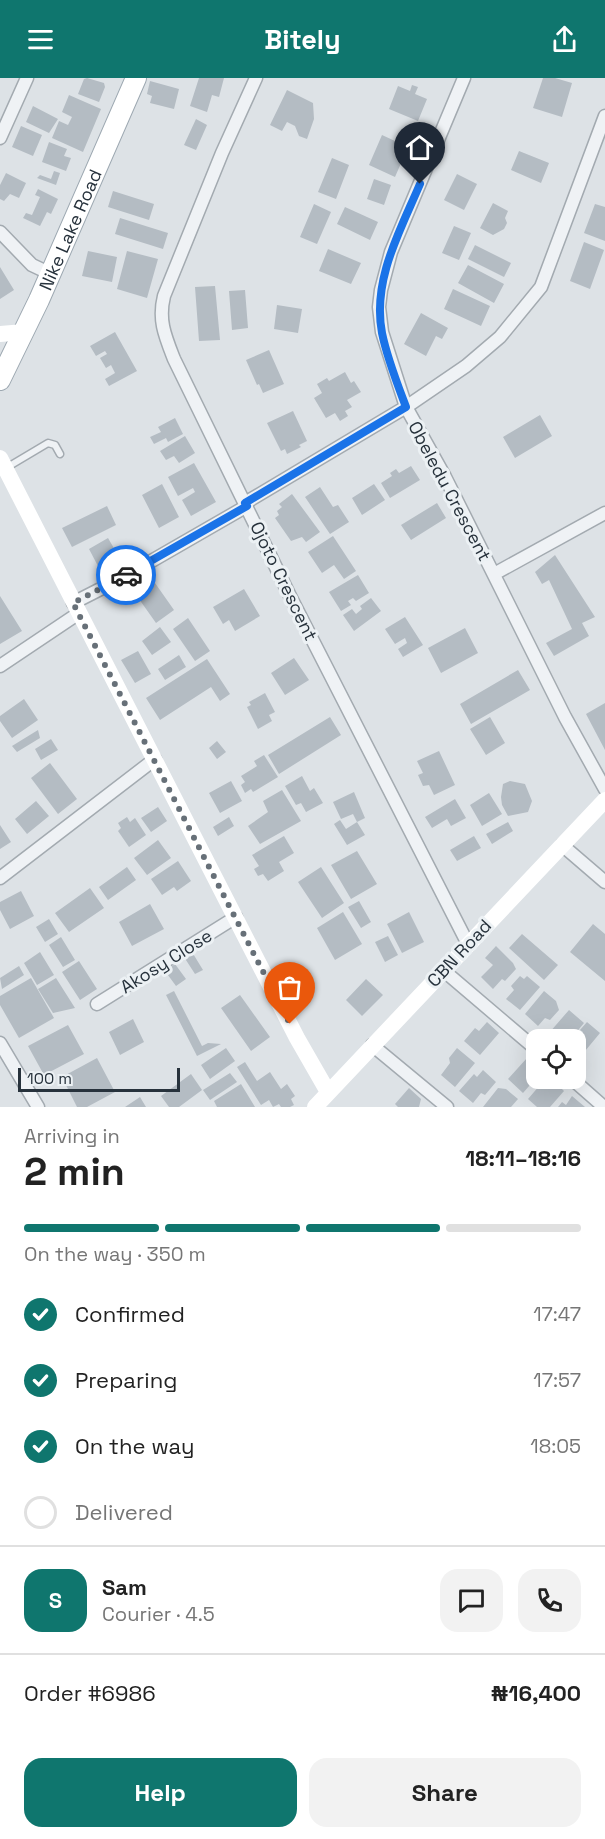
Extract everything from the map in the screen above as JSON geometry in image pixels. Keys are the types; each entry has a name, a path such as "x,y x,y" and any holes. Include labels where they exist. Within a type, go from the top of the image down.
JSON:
{"main road":[{"name":"Nike Lake Road","path":"2,367 24,332 51,274 136,78"},
{"path":"0,334 24,332"},
{"path":"3,463 297,1038 328,1092"},
{"name":"CBN Road","path":"315,1107 605,800"}],"street":[{"path":"0,138 27,78"},
{"name":"Ojoto Crescent","path":"256,78 169,281 160,317 163,333 386,787 468,944"},
{"name":"Obeledu Crescent","path":"464,78 392,248 382,282 380,307 382,332 386,352 406,407 446,477 565,717 605,789"},
{"path":"0,666 76,608 406,407 466,366 487,348 502,334 539,290 605,116"},
{"path":"0,232 32,265 51,274"},
{"path":"494,574 605,513"},
{"path":"0,878 155,759"},
{"path":"562,845 605,882"},
{"name":"Akosy Close","path":"97,1004 236,917"},
{"path":"443,970 526,1041"},
{"path":"0,1043 38,1107"},
{"path":"372,1045 447,1107"},
{"path":"584,1089 604,1107"}],"lane":[{"path":"3,463 48,443 55,445 60,454"}],"building":[{"path":"199,78 224,78 219,97 212,95 207,112 190,106"},
{"path":"543,78 555,78 572,83 562,117 533,108"},
{"path":"84,79 104,83 105,87 99,102 78,94"},
{"path":"150,81 179,89 174,109 150,103 152,96 147,94"},
{"path":"412,85 418,87 415,94 427,99 418,121 389,109 398,86 410,91"},
{"path":"287,90 313,103 314,119 307,139 299,136 295,126 287,122 282,131 270,125"},
{"path":"69,95 101,109 83,152 52,138 59,121 68,125 72,117 62,112"},
{"path":"33,106 58,119 49,133 26,122"},
{"path":"196,119 207,125 196,150 184,145"},
{"path":"21,126 42,135 33,156 12,147"},
{"path":"382,135 408,147 395,177 369,165"},
{"path":"49,142 67,149 64,156 71,158 66,171 42,162"},
{"path":"519,151 549,163 541,183 511,170"},
{"path":"332,158 349,165 336,199 318,192"},
{"path":"54,171 60,173 56,185 37,178 40,175 51,179"},
{"path":"6,173 26,183 19,198 10,194 4,201 0,199 0,185"},
{"path":"457,174 477,184 464,210 444,200"},
{"path":"374,179 391,185 384,205 367,199"},
{"path":"38,189 58,199 51,214 47,212 40,226 23,218 26,213 32,215 40,197 35,195"},
{"path":"113,191 154,204 149,220 108,207"},
{"path":"493,203 508,211 504,229 493,235 480,228"},
{"path":"314,204 331,212 317,244 300,237"},
{"path":"595,204 605,207 605,241 584,233"},
{"path":"345,207 378,222 370,240 337,224"},
{"path":"120,218 168,233 163,249 115,234"},
{"path":"454,226 471,233 459,260 442,253"},
{"path":"584,242 604,250 590,289 570,281"},
{"path":"475,245 511,263 504,277 468,259"},
{"path":"328,249 361,263 351,284 319,271"},
{"path":"88,251 117,257 112,282 82,276"},
{"path":"127,251 158,259 147,298 117,289"},
{"path":"468,265 504,284 494,303 458,283"},
{"path":"0,267 14,290 0,299"},
{"path":"215,286 220,340 199,341 195,287"},
{"path":"453,289 490,306 481,326 444,309"},
{"path":"245,290 248,328 232,330 229,291"},
{"path":"277,305 302,309 298,333 274,329"},
{"path":"421,313 448,328 442,339 436,336 426,356 404,344"},
{"path":"115,332 137,371 109,386 105,379 115,373 111,365 106,368 100,358 107,354 105,351 96,356 90,346"},
{"path":"269,350 284,384 263,393 246,360"},
{"path":"345,372 351,383 354,381 361,392 347,400 352,407 345,411 348,416 340,421 335,413 326,418 314,398 322,393 317,384 327,378 329,381"},
{"path":"293,411 307,441 287,454 285,449 281,451 267,423"},
{"path":"540,415 552,436 515,458 503,437"},
{"path":"175,418 183,434 168,442 166,438 154,444 150,437 161,432 158,427"},
{"path":"185,436 195,453 179,463 174,456 166,460 160,451"},
{"path":"194,463 216,502 191,516 182,500 195,492 193,488 178,496 168,477"},
{"path":"411,466 420,480 390,498 381,483 392,476 390,473 396,469 399,473"},
{"path":"162,484 179,517 159,528 142,495"},
{"path":"374,484 385,500 362,515 352,498"},
{"path":"320,487 333,507 338,505 349,522 330,534 305,497"},
{"path":"292,494 320,532 306,542 302,537 291,541 275,518 279,515 277,511 282,507 279,504"},
{"path":"437,503 446,518 411,540 401,525"},
{"path":"107,506 116,525 72,547 62,528"},
{"path":"333,536 356,571 344,579 334,565 322,573 308,552"},
{"path":"108,538 119,557 99,568 89,549"},
{"path":"555,555 595,617 582,623 589,636 554,656 546,643 572,629 549,580 542,584 535,572"},
{"path":"358,575 369,593 356,601 353,598 348,601 351,605 341,611 329,592"},
{"path":"155,583 174,610 156,623 139,599 146,594 144,591"},
{"path":"244,589 260,616 235,631 229,620 223,624 213,607"},
{"path":"0,596 22,631 0,644"},
{"path":"371,598 381,611 354,631 343,615 352,609 356,614 362,609 360,606"},
{"path":"405,617 423,645 403,657 398,649 407,643 405,638 395,644 385,629"},
{"path":"188,618 210,651 195,661 173,629"},
{"path":"160,627 171,642 152,655 142,641"},
{"path":"465,628 478,653 441,673 428,648"},
{"path":"138,651 151,674 135,683 121,660"},
{"path":"179,655 186,667 165,680 158,669"},
{"path":"294,658 309,680 285,695 271,673"},
{"path":"207,659 230,694 220,701 211,687 160,720 146,698"},
{"path":"518,670 530,690 471,724 460,704"},
{"path":"265,693 275,712 269,715 272,721 258,729 247,707 251,705 249,702"},
{"path":"24,699 38,720 12,738 0,721 0,716"},
{"path":"605,703 605,750 586,714"},
{"path":"330,717 341,735 279,774 268,755"},
{"path":"490,717 505,743 486,755 470,729"},
{"path":"38,730 40,738 17,752 12,746"},
{"path":"51,739 58,750 41,760 35,749"},
{"path":"217,741 226,752 217,759 209,748"},
{"path":"439,751 455,785 434,795 429,785 423,786 418,775 423,773 417,761"},
{"path":"264,755 278,777 253,792 251,789 245,793 241,785 245,782 241,776 257,766 254,761"},
{"path":"50,763 77,799 58,814 31,778"},
{"path":"302,776 310,791 314,788 323,803 306,812 301,803 296,805 285,786"},
{"path":"231,781 242,801 220,813 209,793"},
{"path":"510,781 525,784 532,801 528,812 508,816 502,805 501,797 503,784"},
{"path":"282,790 301,821 260,844 248,826 268,812 263,801"},
{"path":"354,792 365,818 357,822 353,814 341,819 333,802"},
{"path":"489,793 502,814 482,826 470,805"},
{"path":"455,799 466,818 451,826 447,819 432,828 425,817"},
{"path":"36,801 49,816 27,834 15,819"},
{"path":"158,807 167,821 151,832 141,818"},
{"path":"127,817 130,822 135,818 146,835 129,847 118,831 121,828 118,823"},
{"path":"229,817 234,826 218,836 213,827"},
{"path":"340,820 346,829 357,822 365,835 347,845 334,824"},
{"path":"508,822 513,831 492,844 486,834"},
{"path":"0,825 11,842 0,849"},
{"path":"284,836 294,853 279,862 284,871 268,881 263,874 258,876 254,869 259,866 252,855"},
{"path":"474,836 481,848 457,861 450,850"},
{"path":"158,840 171,858 147,875 134,858"},
{"path":"357,851 377,884 351,899 331,865"},
{"path":"178,861 191,881 177,891 174,887 162,895 151,879"},
{"path":"127,867 136,880 108,900 99,887"},
{"path":"321,867 344,903 322,918 298,882"},
{"path":"90,888 104,908 69,932 55,913"},
{"path":"21,891 34,916 10,929 0,910 0,902"},
{"path":"359,901 371,922 361,928 348,907"},
{"path":"150,904 164,929 132,946 119,922"},
{"path":"343,912 362,944 335,960 317,928"},
{"path":"409,912 424,942 402,953 387,924"},
{"path":"49,919 58,934 45,942 36,927"},
{"path":"593,924 605,934 605,981 570,952"},
{"path":"522,934 558,965 544,980 509,948"},
{"path":"388,936 398,955 385,962 375,942"},
{"path":"61,937 75,960 63,967 49,945"},
{"path":"496,946 516,969 505,981 502,979 493,989 481,977 493,965 485,958"},
{"path":"40,952 54,975 37,985 24,963"},
{"path":"192,952 203,970 195,974 184,957"},
{"path":"79,961 97,989 80,1000 62,972"},
{"path":"175,964 186,979 176,986 165,971"},
{"path":"19,966 24,975 2,989 0,978"},
{"path":"520,976 524,979 527,976 540,987 520,1010 506,999 514,990 511,986"},
{"path":"31,978 54,1018 19,1038 0,1005 0,996"},
{"path":"56,978 75,1008 53,1013 38,989"},
{"path":"366,979 383,995 362,1016 346,1000"},
{"path":"174,991 202,1046 208,1043 221,1044 197,1056 166,995"},
{"path":"544,991 556,1001 559,1010 550,1020 545,1018 538,1026 525,1014"},
{"path":"240,995 270,1037 251,1051 221,1008"},
{"path":"569,1010 584,1023 579,1029 552,1029"},
{"path":"133,1019 144,1042 120,1055 109,1032"},
{"path":"487,1022 499,1033 480,1055 464,1041 475,1028 479,1031"},
{"path":"587,1022 600,1033 586,1050 586,1029 581,1029"},
{"path":"68,1025 84,1054 44,1075 28,1046"},
{"path":"226,1048 235,1061 210,1079 201,1065"},
{"path":"457,1048 475,1063 455,1087 441,1075"},
{"path":"97,1058 115,1092 87,1107 77,1107 62,1077"},
{"path":"526,1059 526,1089 523,1093 508,1079"},
{"path":"245,1062 257,1081 270,1072 281,1089 287,1084 295,1096 291,1099 294,1105 281,1107 279,1104 273,1107 269,1100 261,1105 237,1067"},
{"path":"483,1070 496,1082 485,1095 481,1093 473,1103 459,1091 474,1074 477,1077"},
{"path":"230,1073 237,1082 210,1100 203,1090"},
{"path":"191,1074 202,1090 179,1107 169,1107 161,1096"},
{"path":"241,1084 255,1107 217,1107 214,1101"},
{"path":"409,1088 421,1099 419,1107 398,1107 395,1104"},
{"path":"498,1088 506,1089 518,1099 511,1107 483,1107"},
{"path":"537,1089 562,1089 564,1091 550,1107 537,1107 528,1099"},
{"path":"572,1096 585,1107 558,1107 562,1102 566,1105"},
{"path":"140,1097 146,1107 125,1107"}],"way so far":[{"path":"126,575 73,603 290,1024"}],"route":[{"path":"126,575 247,506 245,503 406,407 386,352 380,307 382,282 388,259 420,184"}]}
